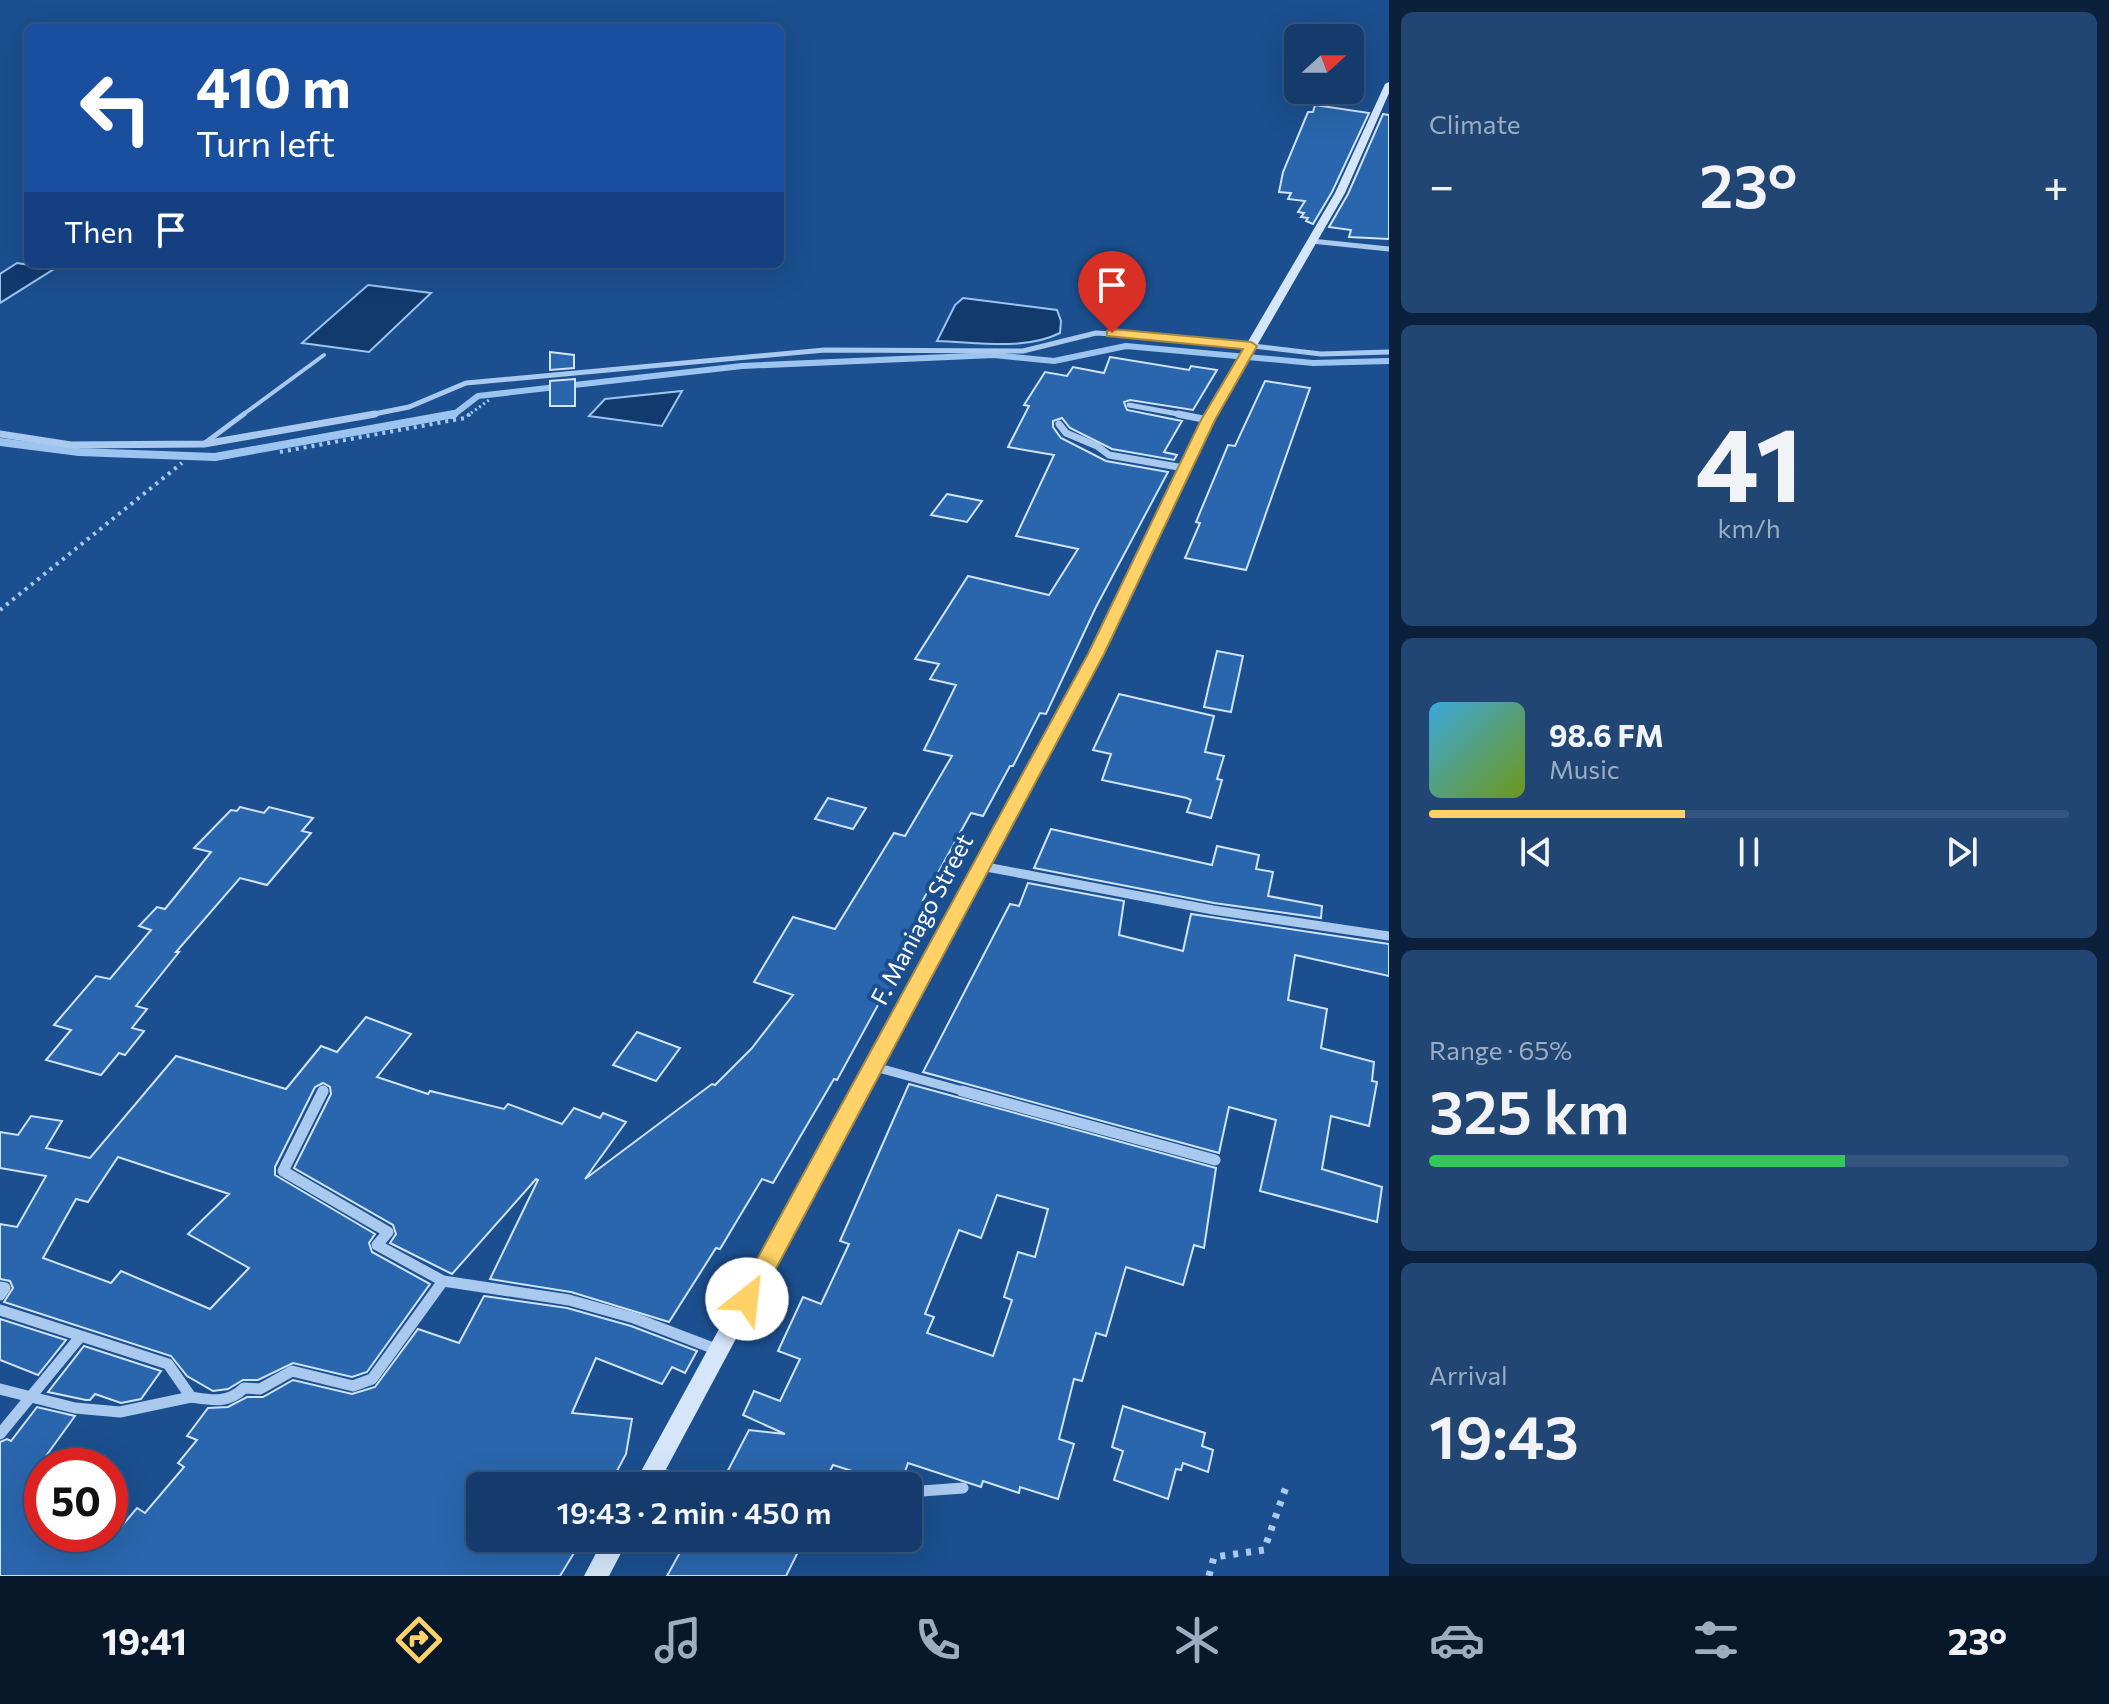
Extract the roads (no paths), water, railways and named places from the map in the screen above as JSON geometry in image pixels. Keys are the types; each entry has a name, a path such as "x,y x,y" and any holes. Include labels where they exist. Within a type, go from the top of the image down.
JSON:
{"main road":[{"name":"F. Maniago Street","path":"653,1472 875,1067 1096,654 1208,420 1340,193 1389,84"},
{"path":"596,1576 609,1552"}],"street":[{"path":"1311,241 1389,249"},
{"path":"0,434 71,445 204,444 400,410 426,401 451,385 760,354 882,348 1023,351 1096,333 1321,354 1389,352"},
{"path":"1129,405 1208,420"},
{"path":"1059,424 1066,433 1097,446 1109,455 1184,468"},
{"path":"980,866 1213,910 1389,936"},
{"path":"875,1067 1215,1160"},
{"path":"323,1090 283,1171 388,1232 377,1245 443,1281 474,1288 497,1287 549,1295 610,1310 719,1350"},
{"path":"0,1389 75,1408 120,1412 191,1397 222,1401 235,1399 244,1388 260,1389 292,1371 353,1386 372,1379 443,1281"},
{"path":"0,1287 5,1288 0,1295"},
{"path":"0,1310 168,1364 191,1397"},
{"path":"0,1434 80,1337"},
{"path":"922,1491 963,1488"}],"lane":[{"path":"204,444 324,355"}],"water":[{"path":"17,263 24,264 24,268 54,269 0,303 0,274"},
{"path":"368,285 431,293 369,352 302,343"},
{"path":"963,298 1057,310 1061,321 1060,333 1046,339 1016,344 937,341 955,305"},
{"path":"682,391 662,426 589,416 605,399"}],"waterway":[{"path":"452,416 478,396 742,366 994,355 1054,361 1126,346 1313,363 1389,361"},
{"path":"0,442 79,452 215,457 454,414"}]}
